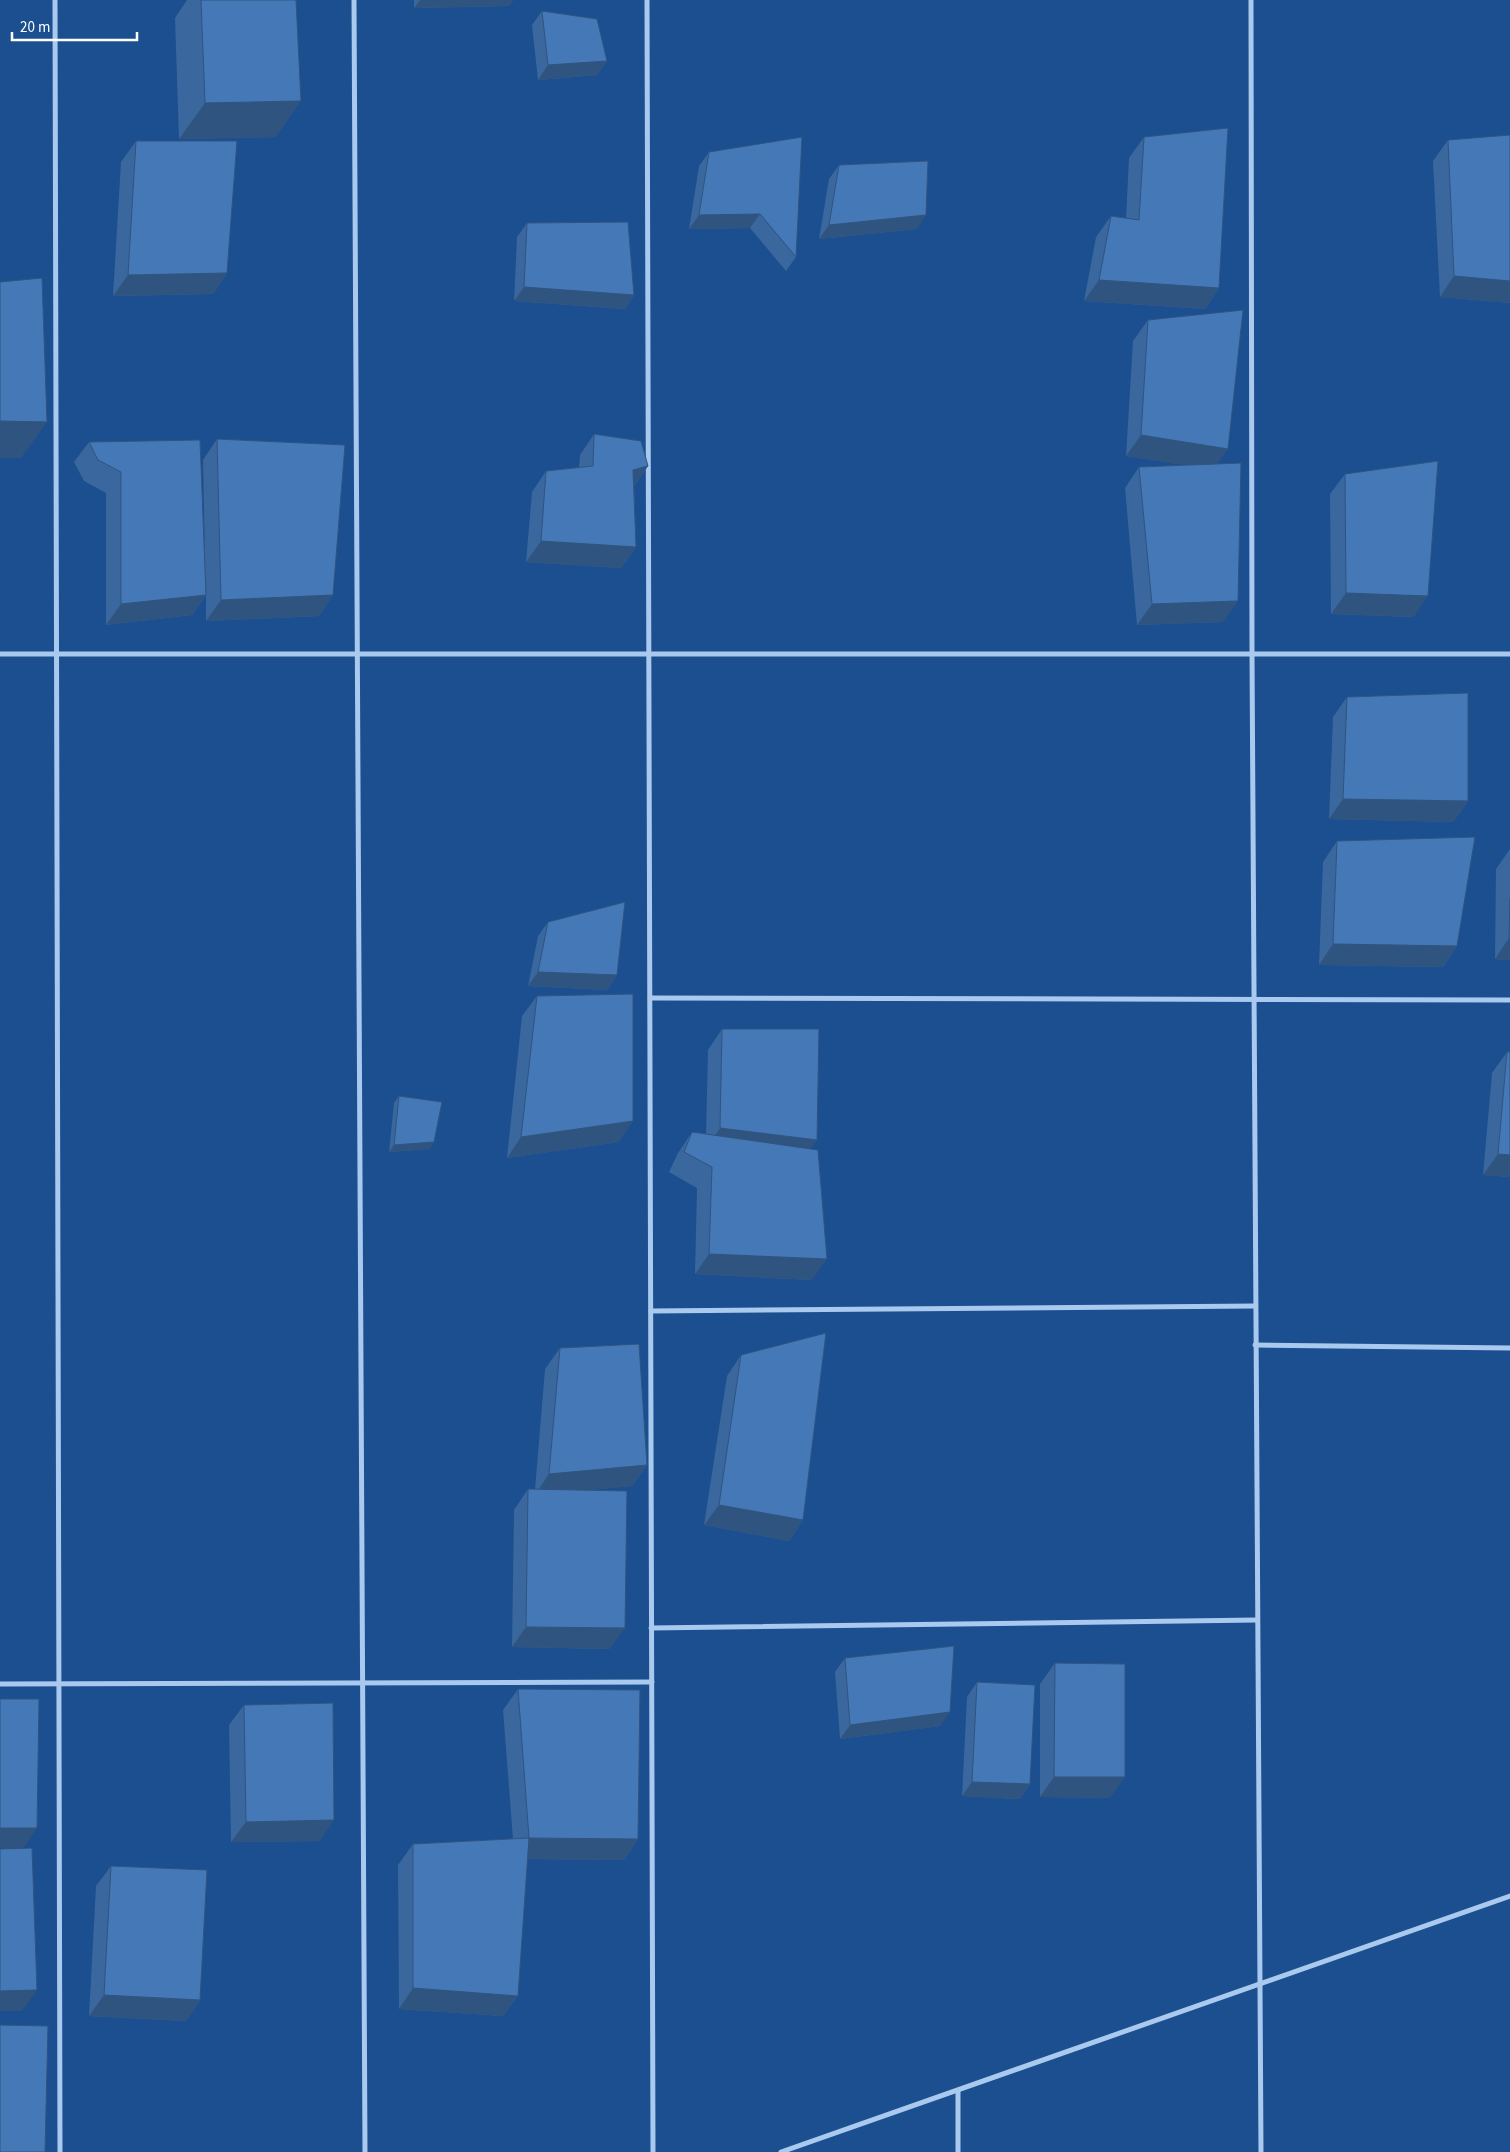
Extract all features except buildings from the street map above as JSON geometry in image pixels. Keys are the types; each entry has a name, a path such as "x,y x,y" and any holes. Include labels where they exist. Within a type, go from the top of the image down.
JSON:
{"street":[{"path":"55,0 60,2152"},
{"path":"354,0 365,2152"},
{"path":"647,0 653,2152"},
{"path":"1251,0 1255,1306 1261,2152"},
{"path":"0,654 1510,654"},
{"path":"650,998 1510,1000"},
{"path":"651,1311 1255,1306"},
{"path":"1256,1345 1510,1348"},
{"path":"652,1628 1257,1620"},
{"path":"0,1684 652,1682"},
{"path":"780,2152 1510,1896"},
{"path":"958,2091 958,2152"}]}
